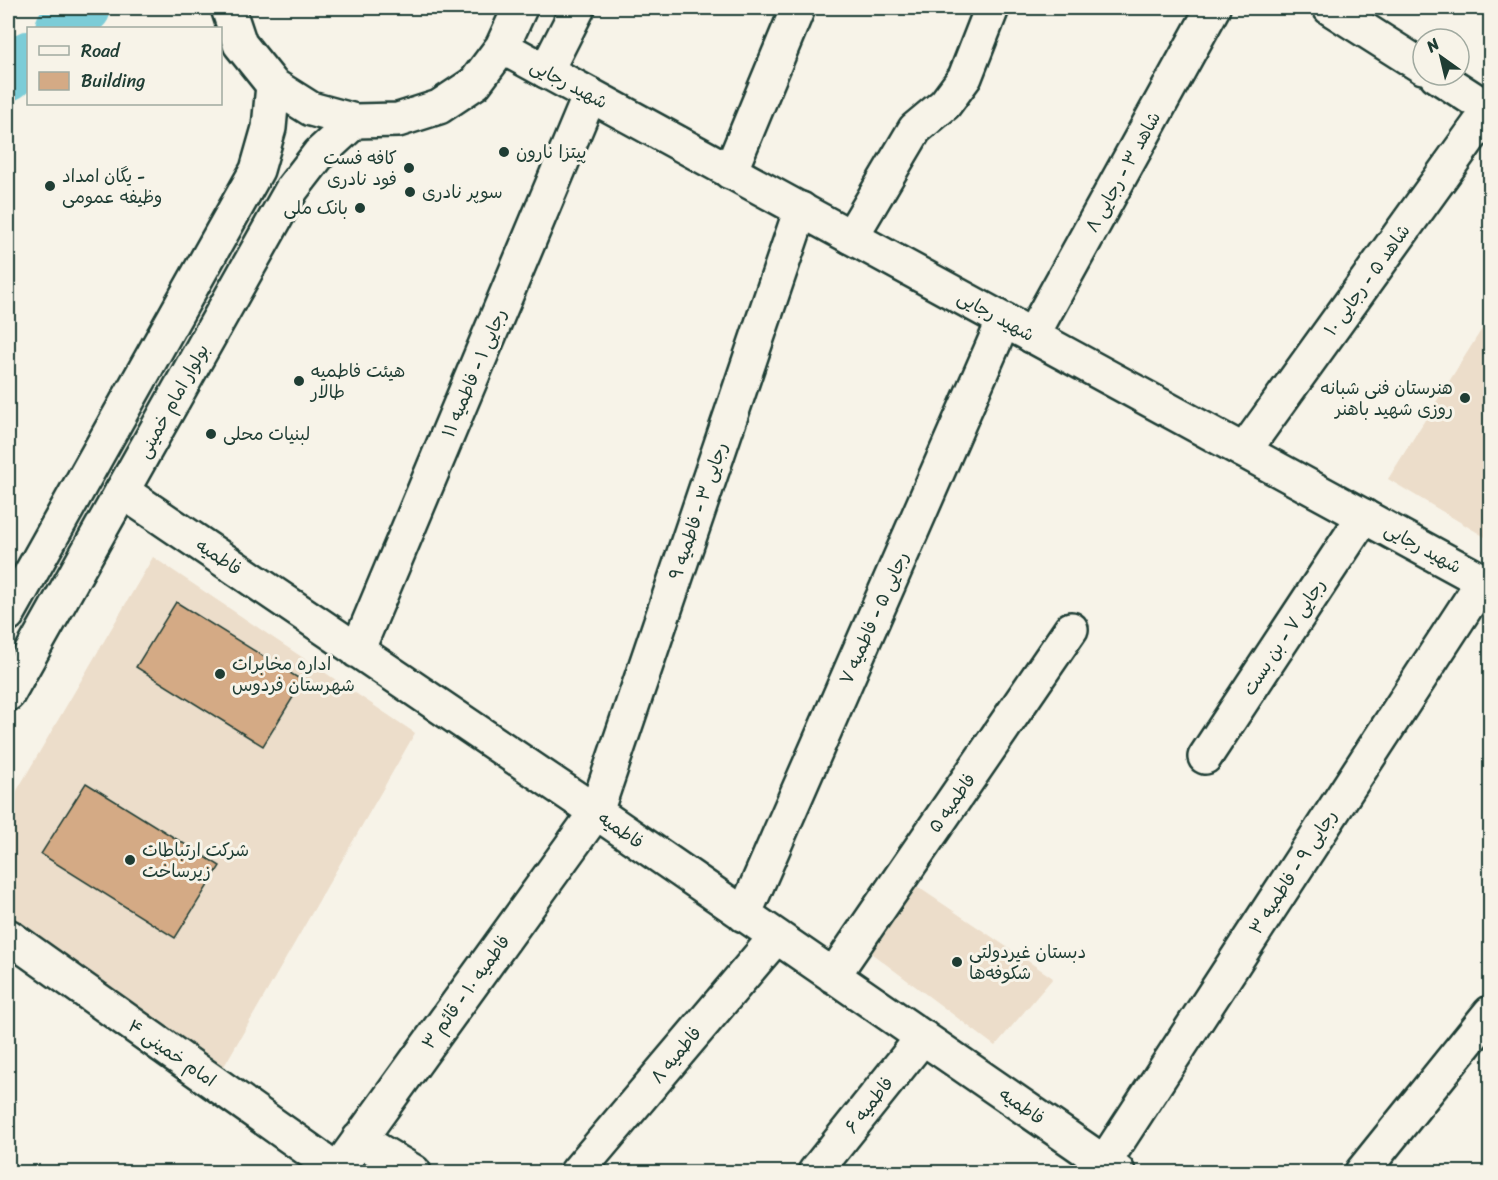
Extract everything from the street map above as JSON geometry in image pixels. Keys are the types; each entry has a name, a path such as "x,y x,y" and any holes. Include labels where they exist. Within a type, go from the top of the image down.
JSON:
{"street":[{"path":"228,8 240,44 273,85 311,109 355,121 398,120 439,107 475,83 502,47 520,8"},
{"path":"546,71 578,8"},
{"path":"730,172 798,8"},
{"path":"851,237 915,129 945,104 965,77 992,8"},
{"name":"شاهد ۳ - رجایی ۸","path":"1032,336 1213,8"},
{"path":"1330,8 1411,59"},
{"name":"شهید رجایی","path":"502,47 1487,583"},
{"path":"8,614 257,170 269,128 273,85"},
{"path":"1455,87 1490,109"},
{"name":"رجایی ۱ - فاطمیه ۱۱","path":"357,651 590,94"},
{"name":"شاهد ۵ - رجایی ۱۰","path":"1244,451 1490,109"},
{"name":"بولوار امام خمینی","path":"8,694 292,189 319,154 355,121"},
{"name":"رجایی ۳ - فاطمیه ۹","path":"596,813 801,209"},
{"name":"رجایی ۵ - فاطمیه ۷","path":"744,915 1004,320"},
{"name":"فاطمیه","path":"122,491 922,1037 1106,1169"},
{"name":"رجایی ۷ - بن بست","path":"1205,757 1364,516"},
{"name":"رجایی ۹ - فاطمیه ۳","path":"1106,1169 1487,583"},
{"name":"فاطمیه ۵","path":"833,976 1071,629"},
{"name":"فاطمیه ۱۰ - قائم ۳","path":"337,1171 596,813"},
{"name":"امام خمینی ۴","path":"8,936 337,1171"},
{"name":"فاطمیه ۸","path":"577,1173 776,937"},
{"path":"1362,1173 1491,1013"},
{"name":"فاطمیه ۶","path":"815,1173 922,1037"},
{"path":"359,1139 414,1173"}],"shaded area":[{"name":"هنرستان فنی شبانه‌ روزی شهید باهنر","path":"1490,316 1490,540 1388,479"},
{"path":"153,557 415,733 219,1075 8,928 8,806"},
{"name":"دبستان غیردولتی شکوفه‌ها","path":"909,881 1053,978 995,1046 863,947"}],"building":[{"name":"اداره مخابرات شهرستان فردوس","path":"176,602 303,681 263,746 136,667"},
{"name":"شرکت ارتباطات زیرساخت","path":"86,783 220,866 175,938 41,854"}],"waterway":[{"path":"62,27 85,8"},
{"path":"8,75 27,58"}],"place":[{"name":"پیتزا نارون","path":"504,152"},
{"name":"کافه فست فود نادری","path":"409,168"},
{"name":"یگان امداد - وظیفه عمومی","path":"50,186"},
{"name":"سوپر نادری","path":"410,192"},
{"name":"بانک ملی","path":"360,208"},
{"name":"هيئت فاطمیه طالار","path":"299,381"},
{"name":"هنرستان فنی شبانه‌ روزی شهید باهنر","path":"1465,398"},
{"name":"لبنیات محلی","path":"211,434"},
{"name":"اداره مخابرات شهرستان فردوس","path":"220,674"},
{"name":"شرکت ارتباطات زیرساخت","path":"130,860"},
{"name":"دبستان غیردولتی شکوفه‌ها","path":"957,962"}]}
